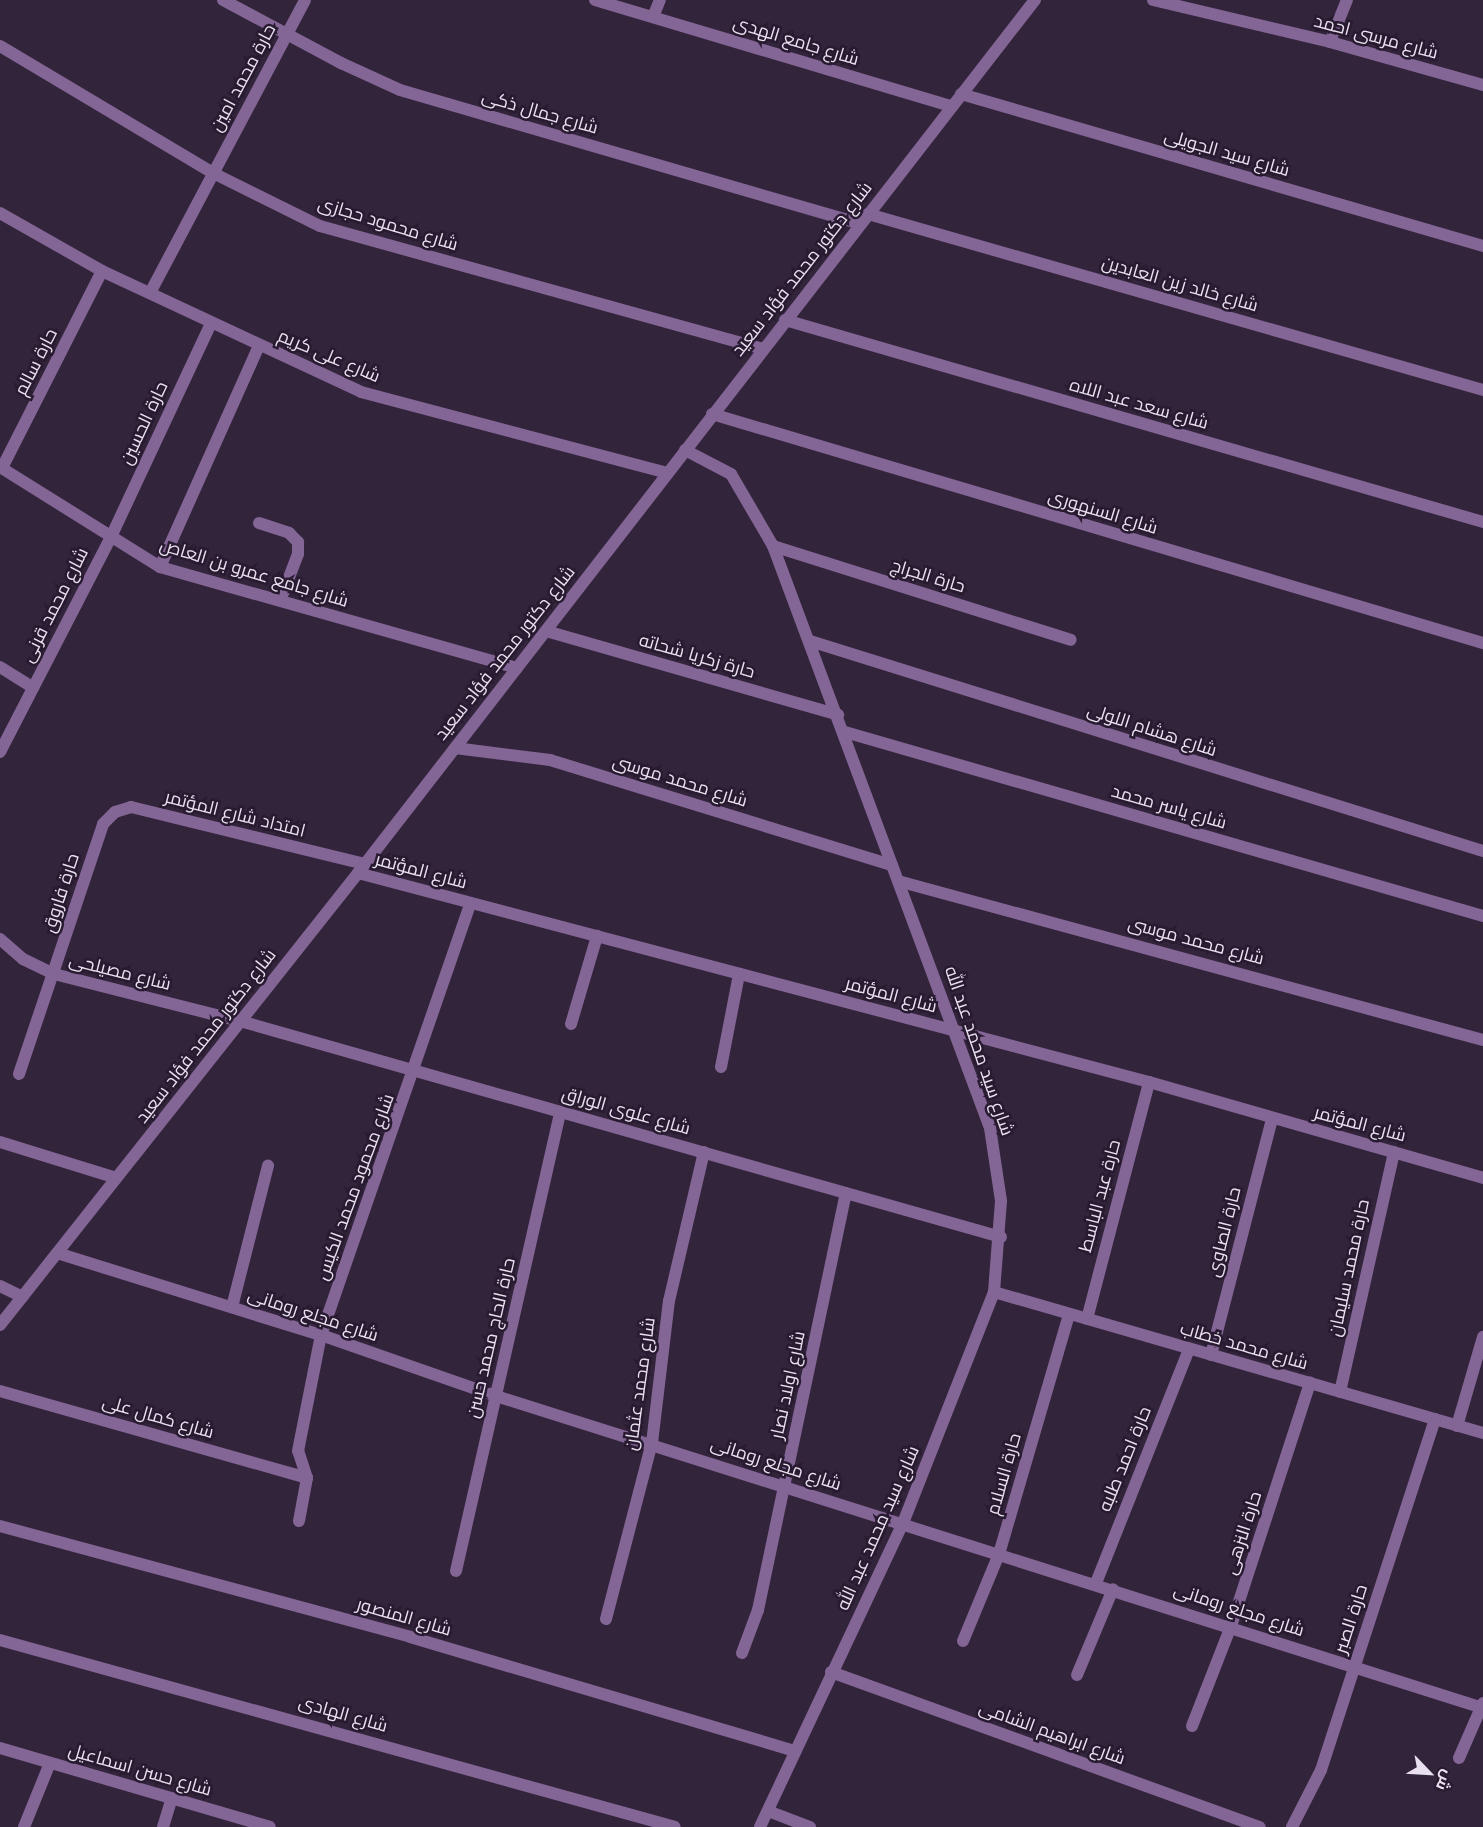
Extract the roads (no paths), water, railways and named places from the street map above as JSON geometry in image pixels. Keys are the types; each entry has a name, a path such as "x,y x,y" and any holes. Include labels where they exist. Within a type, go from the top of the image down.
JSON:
{"street":[{"name":"شارع جمال ذكى","path":"224,0 400,90 860,224"},
{"name":"حارة محمد امين","path":"150,293 305,0"},
{"name":"شارع جامع الهدى","path":"595,0 951,106"},
{"path":"653,17 660,0"},
{"name":"شارع دكتور محمد فؤاد سعيد","path":"0,1325 455,748 1035,0"},
{"name":"شارع مرسى احمد","path":"1153,0 1330,42 1483,85"},
{"path":"1330,42 1347,0"},
{"name":"شارع محمود حجازى","path":"0,46 213,173 320,226 763,349"},
{"name":"شارع سيد الجويلى","path":"961,94 1483,246"},
{"name":"شارع خالد زين العابدين","path":"868,214 1483,390"},
{"name":"شارع على كريم","path":"1,216 102,271 258,346 361,392 667,473"},
{"name":"حارة سالم","path":"1,468 102,271"},
{"name":"شارع سعد عبد اللاه","path":"785,320 1483,522"},
{"name":"حارة الحسين","path":"110,539 211,323"},
{"path":"160,567 258,346"},
{"name":"شارع السنهورى","path":"712,414 1483,643"},
{"name":"شارع سيد محمد عبد الله","path":"685,450 730,474 773,546 845,732 990,1128 1001,1201 1001,1237 994,1292 903,1523 760,1827"},
{"name":"شارع جامع عمرو بن العاص","path":"1,468 110,539 160,567 517,668"},
{"path":"259,523 289,533 298,542 298,554 280,601"},
{"name":"شارع محمد قرنى","path":"0,752 110,539"},
{"name":"حارة الجراج","path":"773,546 1071,640"},
{"name":"حارة زكريا شحاته","path":"546,631 838,715"},
{"name":"شارع هشام اللولى","path":"810,641 1483,851"},
{"path":"0,667 33,688"},
{"name":"شارع ياسر محمد","path":"845,732 1483,916"},
{"name":"شارع محمد موسى","path":"455,748 550,760 892,865"},
{"name":"امتداد شارع المؤتمر","path":"103,824 115,812 131,807 361,868"},
{"name":"حارة فاروق","path":"19,1074 103,824"},
{"name":"شارع المؤتمر","path":"361,868 471,903 1149,1082 1483,1178"},
{"name":"شارع محمد موسى","path":"898,881 1483,1040"},
{"name":"شارع محمود محمد الكيس","path":"299,1521 307,1478 298,1461 298,1451 321,1335 416,1070 471,903"},
{"path":"571,1024 597,936"},
{"name":"شارع مصيلحى","path":"0,939 23,959 54,974 240,1021"},
{"path":"721,1067 739,974"},
{"name":"شارع علوى الوراق","path":"240,1021 1001,1237"},
{"name":"حارة عبد الباسط","path":"1087,1319 1149,1082"},
{"name":"حارة الحاج محمد حسن","path":"456,1572 560,1112"},
{"name":"حارة الصاوى","path":"1211,1355 1272,1119"},
{"path":"0,1142 116,1178"},
{"name":"شارع محمد عثمان","path":"606,1619 652,1443 669,1301 704,1152"},
{"name":"حارة محمد سليمان","path":"1340,1392 1394,1152"},
{"path":"231,1307 267,1166"},
{"name":"شارع اولاد نصار","path":"742,1653 758,1610 846,1193"},
{"name":"شارع مجلع رومانى","path":"57,1253 321,1335 496,1396 652,1443 1482,1706"},
{"path":"0,1286 22,1297"},
{"name":"شارع محمد خطاب","path":"994,1292 1483,1433"},
{"name":"حارة السلام","path":"963,1641 999,1554 1069,1314"},
{"path":"1457,1426 1483,1337"},
{"name":"حارة احمد طلبه","path":"1096,1583 1189,1349"},
{"name":"حارة النزهى","path":"1192,1725 1231,1626 1310,1383"},
{"name":"شارع كمال على","path":"0,1391 307,1478"},
{"name":"حارة الصبر","path":"1292,1827 1321,1770 1435,1419"},
{"name":"شارع المنصور","path":"0,1526 410,1637 795,1751"},
{"path":"1077,1675 1113,1589"},
{"name":"شارع الهادى","path":"0,1640 675,1827"},
{"name":"شارع ابراهيم الشامى","path":"831,1672 1260,1827"},
{"path":"1459,1758 1482,1706"},
{"name":"شارع حسن اسماعيل","path":"0,1748 270,1827"},
{"path":"24,1827 50,1763"},
{"path":"164,1827 172,1798"},
{"path":"768,1811 810,1827"}]}
